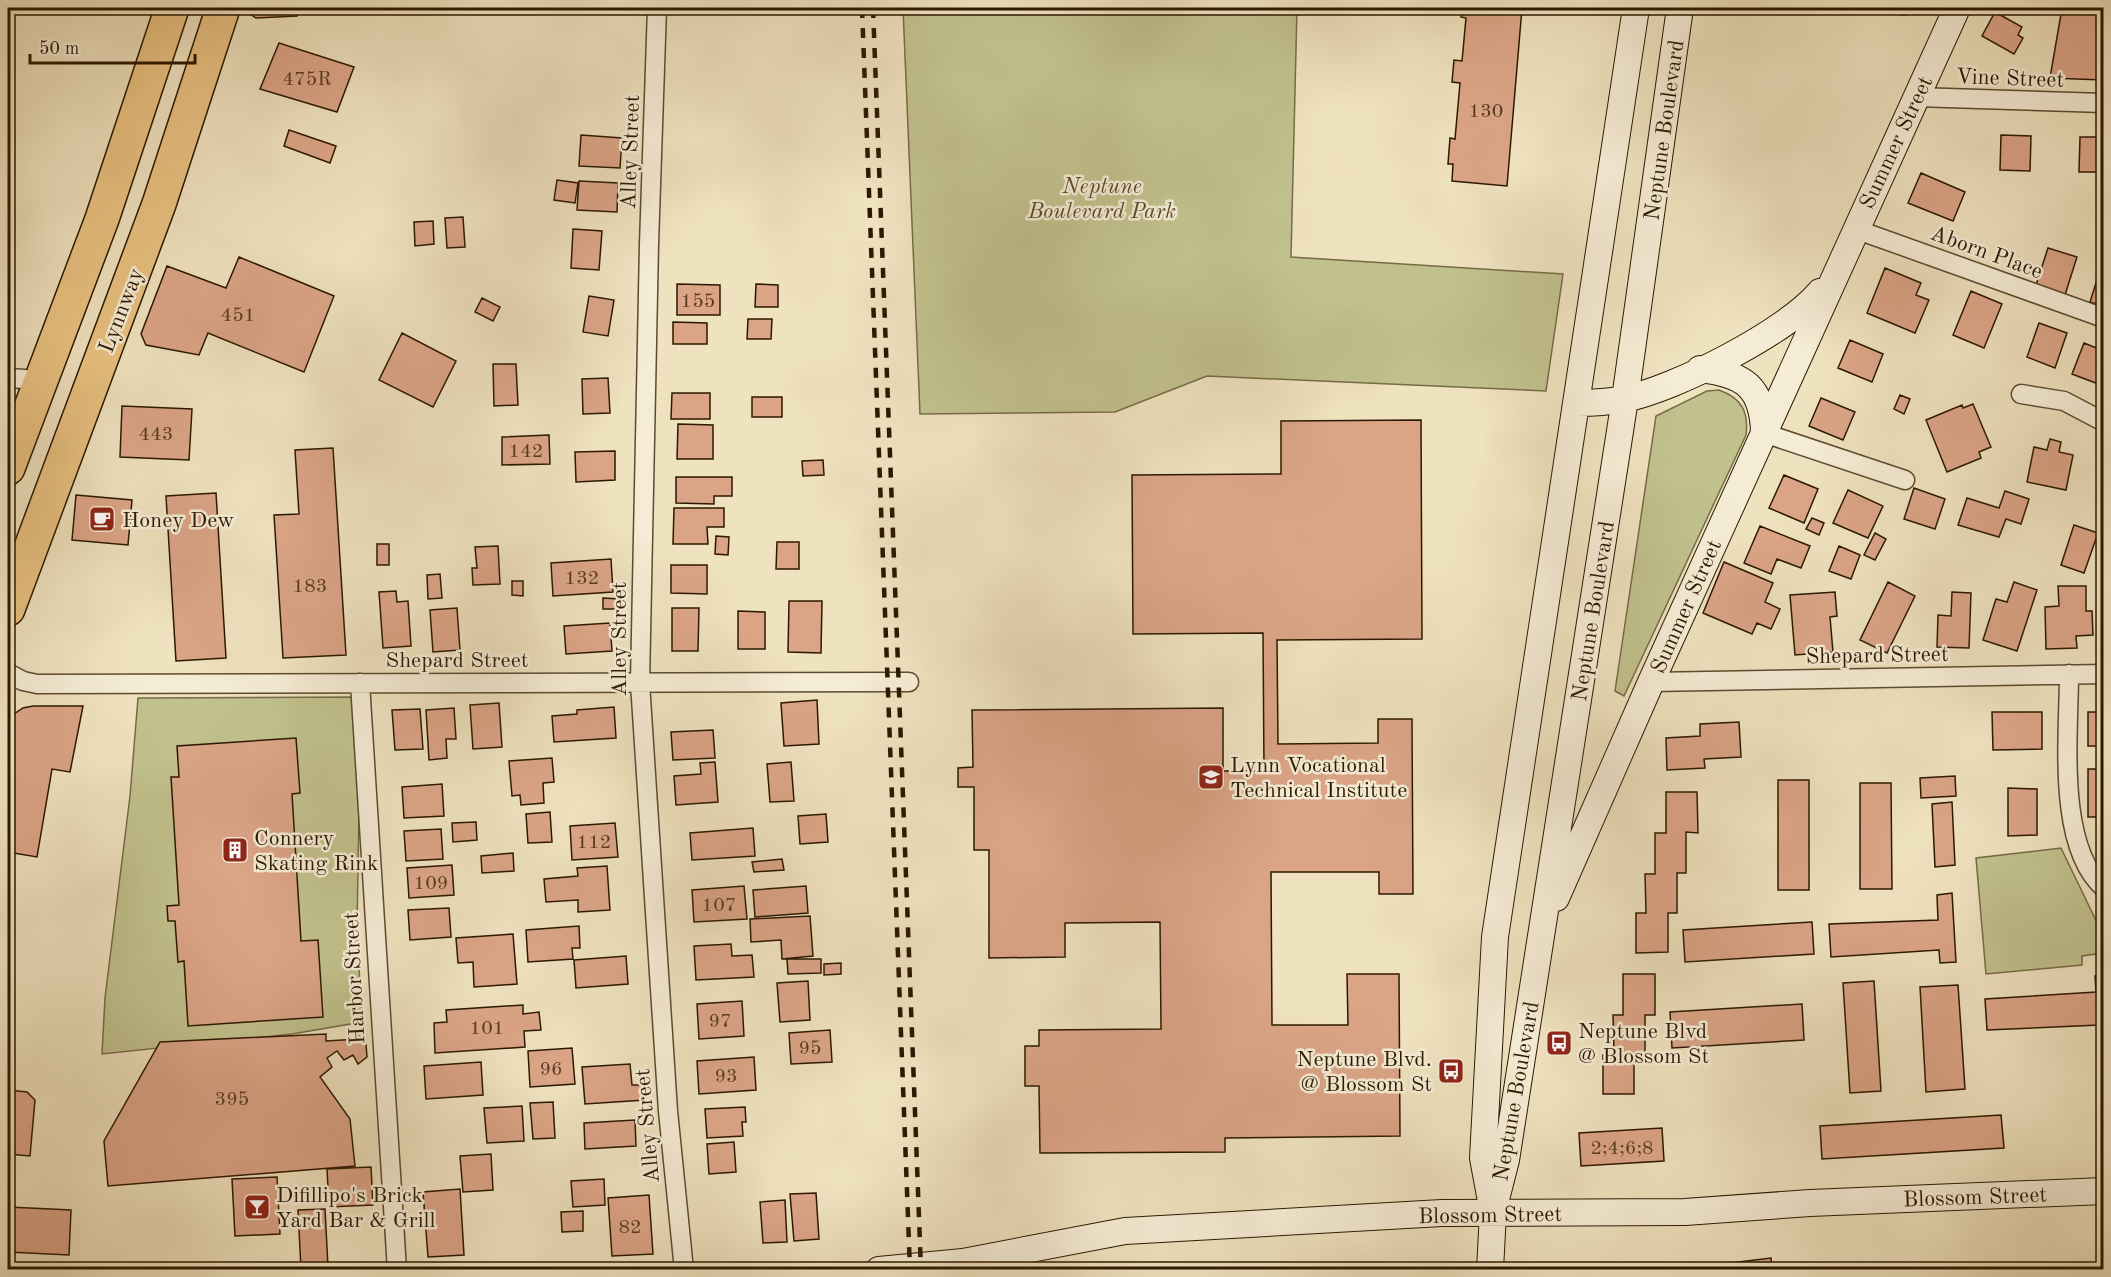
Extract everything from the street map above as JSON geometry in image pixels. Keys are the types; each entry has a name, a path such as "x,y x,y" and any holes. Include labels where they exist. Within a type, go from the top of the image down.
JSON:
{"highway":[{"path":"8,468 102,219 172,8"},
{"name":"Lynnway","path":"8,609 152,223 223,8"}],"main road":[{"name":"Neptune Boulevard","path":"1493,1212 1483,1158 1495,936 1529,699 1578,403 1636,8"},
{"name":"Neptune Boulevard","path":"1490,1269 1493,1212 1506,1160 1625,399 1680,8"},
{"name":"Summer Street","path":"1540,938 1651,682 1957,8"},
{"name":"Summer Street","path":"1578,403 1625,399 1666,386 1794,319 1834,276"},
{"path":"1700,369 1739,378 1751,387 1759,397 1764,412 1764,433"},
{"name":"Blossom Street","path":"879,1269 963,1262 1125,1231 1493,1212 1685,1212 1810,1203 2103,1191"}],"street":[{"name":"Alley Street","path":"657,8 648,256 640,682 668,1112 684,1269"},
{"name":"Vine Street","path":"1916,97 2103,103"},
{"name":"Aborn Place","path":"1855,229 2103,318"},
{"path":"8,378 41,380"},
{"path":"2021,394 2064,401 2103,422"},
{"path":"1764,433 1905,480"},
{"name":"Shepard Street","path":"8,673 23,681 37,684 909,682"},
{"path":"2069,674 2070,818 2084,864 2103,888"},
{"name":"Shepard Street","path":"1651,682 2103,674"},
{"name":"Harbor Street","path":"360,683 397,1269"}],"green space":[{"name":"Neptune Boulevard Park","path":"903,8 1297,8 1291,257 1563,274 1546,391 1207,376 1115,412 920,414"},
{"path":"1719,390 1733,397 1742,406 1746,419 1746,435 1624,696 1615,691 1656,416 1707,391"},
{"path":"361,697 357,929 362,1022 292,1034 102,1054 105,998 130,796 138,698"},
{"path":"2061,848 2103,935 2103,953 2082,956 2082,965 1986,974 1976,858"}],"building":[{"path":"252,8 298,8 297,16 256,18 250,14"},
{"path":"548,8 621,8 549,12"},
{"path":"1462,8 1522,8 1507,186 1452,181 1453,164 1448,164 1450,138 1455,139 1460,83 1452,82 1454,60 1462,61 1466,18 1461,17"},
{"path":"1827,8 1906,8 1905,15"},
{"path":"2062,8 2104,8 2103,80 2050,78"},
{"path":"1995,12 2022,27 2018,35 2023,38 2014,54 1982,36"},
{"path":"279,43 354,67 337,112 260,89"},
{"path":"289,130 336,146 330,163 284,146"},
{"path":"581,135 622,138 620,168 579,166"},
{"path":"2001,135 2031,136 2030,171 2000,170"},
{"path":"2080,137 2104,137 2104,172 2079,172"},
{"path":"1921,173 1965,192 1953,221 1908,203"},
{"path":"557,180 578,183 575,203 554,200"},
{"path":"579,181 618,183 617,212 577,210"},
{"path":"463,217 465,247 447,248 445,218"},
{"path":"433,221 434,244 415,246 414,222"},
{"path":"573,229 602,231 599,270 571,268"},
{"path":"2048,248 2077,257 2064,298 2035,288"},
{"path":"239,257 334,296 304,372 208,333 199,355 146,345 141,334 167,266 226,288"},
{"path":"2104,261 2104,306 2090,302"},
{"path":"1885,268 1921,283 1916,295 1929,300 1915,333 1867,313"},
{"path":"677,284 720,285 720,315 677,315"},
{"path":"756,284 778,285 778,307 755,307"},
{"path":"1971,291 2002,304 1984,348 1953,335"},
{"path":"589,296 614,300 608,336 583,332"},
{"path":"482,298 500,307 493,321 475,312"},
{"path":"748,319 772,319 771,339 747,339"},
{"path":"673,322 707,323 707,344 673,344"},
{"path":"2039,323 2067,333 2055,368 2027,357"},
{"path":"402,333 456,361 433,407 379,380"},
{"path":"1850,340 1883,354 1872,382 1838,368"},
{"path":"2084,343 2104,351 2104,378 2101,385 2072,374"},
{"path":"493,364 516,364 518,405 494,406"},
{"path":"608,378 610,413 583,414 582,379"},
{"path":"672,393 710,393 710,419 671,419"},
{"path":"1900,395 1910,399 1904,414 1894,409"},
{"path":"752,397 782,397 782,417 752,417"},
{"path":"1821,398 1855,412 1843,440 1809,426"},
{"path":"1973,404 1991,447 1979,452 1981,458 1947,472 1926,420 1962,405 1963,408"},
{"path":"122,406 192,409 189,460 120,457"},
{"path":"1421,420 1422,639 1277,640 1278,744 1378,743 1378,719 1412,719 1413,894 1379,894 1379,872 1271,872 1272,1025 1348,1025 1347,974 1399,974 1400,1136 1225,1138 1225,1152 1040,1153 1039,1086 1025,1086 1025,1046 1039,1046 1039,1030 1161,1029 1160,922 1065,923 1065,957 989,958 989,850 974,850 974,787 958,787 958,768 973,767 972,710 1223,708 1223,771 1264,771 1263,633 1133,634 1132,475 1281,474 1281,421"},
{"path":"678,424 713,425 713,459 677,459"},
{"path":"549,435 550,464 502,465 502,437"},
{"path":"2050,439 2061,442 2059,452 2073,455 2066,490 2027,482 2034,447 2047,450"},
{"path":"333,448 346,655 283,658 274,515 299,514 295,450"},
{"path":"615,451 615,480 576,482 575,452"},
{"path":"823,460 824,475 803,476 802,461"},
{"path":"1784,475 1818,489 1804,523 1769,508"},
{"path":"676,477 732,477 732,496 714,496 714,504 676,503"},
{"path":"1914,488 1945,499 1935,529 1904,519"},
{"path":"1848,490 1883,506 1868,538 1833,523"},
{"path":"2005,491 2029,499 2021,524 2006,519 1999,537 1958,525 1967,498 1999,508"},
{"path":"216,493 226,658 176,661 166,496"},
{"path":"76,495 132,500 128,545 72,540"},
{"path":"674,508 724,508 724,527 707,527 708,544 673,544"},
{"path":"1812,518 1824,523 1819,535 1806,529"},
{"path":"2074,525 2098,533 2084,573 2061,565"},
{"path":"1760,526 1810,546 1801,568 1777,559 1771,574 1744,563"},
{"path":"1875,533 1886,539 1875,560 1864,555"},
{"path":"716,536 729,537 728,555 715,554"},
{"path":"777,542 799,542 799,569 776,569"},
{"path":"377,544 389,544 389,565 377,565"},
{"path":"498,546 500,584 473,585 472,568 477,568 475,547"},
{"path":"1839,546 1860,555 1851,579 1829,571"},
{"path":"611,559 613,592 553,596 551,563"},
{"path":"1724,562 1773,583 1765,602 1780,609 1771,629 1757,623 1752,634 1703,613"},
{"path":"671,565 707,565 707,594 671,593"},
{"path":"440,574 442,598 428,599 427,575"},
{"path":"512,581 523,581 523,596 512,595"},
{"path":"1888,582 1915,596 1887,653 1860,640"},
{"path":"2014,582 2037,590 2017,651 1983,640 1996,599 2007,602"},
{"path":"2058,586 2086,586 2086,611 2092,611 2093,635 2076,636 2077,648 2046,649 2045,607 2059,606"},
{"path":"396,591 397,602 408,601 411,646 383,648 379,592"},
{"path":"1835,592 1837,616 1830,617 1833,652 1795,655 1790,595"},
{"path":"1952,592 1971,593 1969,648 1937,647 1938,615 1951,616"},
{"path":"603,598 620,599 620,609 603,609"},
{"path":"789,601 822,601 821,653 788,652"},
{"path":"457,608 460,650 433,652 430,610"},
{"path":"672,608 699,608 698,651 672,651"},
{"path":"738,611 765,612 765,649 738,649"},
{"path":"610,623 612,651 566,654 564,626"},
{"path":"817,700 819,744 784,746 781,703"},
{"path":"499,703 502,747 473,749 470,705"},
{"path":"83,706 70,772 52,769 37,857 8,852 8,718 23,708"},
{"path":"614,707 616,738 554,742 552,716 577,714 577,710"},
{"path":"454,708 456,739 446,739 447,758 429,760 426,710"},
{"path":"420,709 423,749 395,750 392,710"},
{"path":"1992,712 2042,712 2042,749 1993,750"},
{"path":"2088,712 2104,712 2104,746 2088,746"},
{"path":"1739,722 1741,757 1704,759 1705,768 1667,770 1666,738 1700,736 1700,724"},
{"path":"713,730 715,758 673,760 671,732"},
{"name":"Connery Skating Rink","path":"296,738 300,793 292,794 301,941 318,940 323,1017 188,1026 184,961 178,962 175,921 168,921 167,906 179,905 171,777 179,777 177,746"},
{"path":"552,758 554,782 543,783 544,803 521,805 520,795 512,796 509,761"},
{"path":"715,762 718,802 676,805 674,776 701,774 700,763"},
{"path":"791,762 794,801 770,802 767,764"},
{"path":"2088,769 2104,769 2104,817 2088,817"},
{"path":"1955,776 1956,796 1921,798 1920,778"},
{"path":"1778,780 1809,780 1809,890 1778,890"},
{"path":"1860,783 1891,783 1892,889 1860,889"},
{"path":"442,784 444,816 404,818 402,787"},
{"path":"2008,788 2037,789 2037,835 2008,836"},
{"path":"1666,792 1697,792 1698,833 1686,832 1686,873 1677,873 1677,913 1668,913 1668,952 1636,953 1636,913 1646,913 1645,874 1655,874 1655,833 1666,833"},
{"path":"1952,802 1955,865 1935,867 1932,804"},
{"path":"550,812 552,842 528,843 526,814"},
{"path":"826,814 828,842 800,844 798,816"},
{"path":"476,822 477,840 453,842 452,823"},
{"path":"615,823 618,857 572,860 570,826"},
{"path":"753,828 755,856 692,860 690,833"},
{"path":"441,829 443,859 406,861 404,831"},
{"path":"513,853 514,871 482,873 481,856"},
{"path":"782,859 784,870 754,872 752,862"},
{"path":"452,865 454,895 409,898 407,868"},
{"path":"607,866 610,910 578,912 578,900 546,902 544,879 578,876 577,868"},
{"path":"744,886 747,919 694,922 692,890"},
{"path":"806,886 808,913 755,917 753,890"},
{"path":"1952,893 1956,962 1940,963 1939,950 1831,957 1829,924 1938,920 1937,895"},
{"path":"449,908 451,937 410,940 408,910"},
{"path":"810,916 813,956 782,959 781,940 751,942 750,919"},
{"path":"1812,922 1814,954 1685,962 1683,930"},
{"path":"579,926 580,948 572,948 573,959 528,962 526,930"},
{"path":"513,934 517,984 474,987 473,962 458,963 456,938"},
{"path":"731,944 732,956 752,955 754,977 696,980 694,946"},
{"path":"626,956 628,984 576,988 574,960"},
{"path":"787,959 821,959 821,973 788,974"},
{"path":"841,963 841,974 824,975 824,964"},
{"path":"1623,974 1655,974 1655,1015 1645,1015 1645,1054 1634,1055 1634,1094 1603,1094 1603,1055 1614,1055 1613,1015 1623,1015"},
{"path":"2104,975 2104,1006 2098,1006 2099,1025 1987,1030 1985,999 2096,992 2095,976"},
{"path":"808,981 810,1020 780,1022 777,983"},
{"path":"1874,981 1881,1091 1850,1093 1843,983"},
{"path":"1958,985 1965,1089 1926,1092 1920,987"},
{"path":"742,1001 744,1036 699,1039 697,1004"},
{"path":"1802,1004 1804,1040 1672,1048 1670,1012"},
{"path":"523,1005 523,1014 539,1012 541,1030 524,1031 525,1047 435,1053 434,1023 447,1022 446,1010"},
{"path":"830,1030 832,1062 791,1064 789,1033"},
{"path":"365,1031 367,1057 358,1064 353,1055 344,1060 337,1051 327,1058 332,1067 320,1077 350,1119 355,1166 108,1186 104,1141 160,1042 326,1034 326,1041 359,1039 358,1032"},
{"path":"572,1048 575,1084 530,1087 528,1051"},
{"path":"754,1057 756,1090 699,1094 697,1061"},
{"path":"481,1062 483,1095 426,1099 424,1066"},
{"path":"630,1064 632,1085 644,1085 645,1100 585,1104 582,1067"},
{"path":"8,1090 27,1092 35,1100 30,1156 8,1154"},
{"path":"553,1102 555,1138 533,1139 530,1103"},
{"path":"522,1106 524,1141 487,1143 484,1108"},
{"path":"745,1107 746,1122 742,1122 743,1136 707,1138 705,1109"},
{"path":"2001,1115 2004,1148 1822,1159 1820,1126"},
{"path":"635,1120 636,1146 585,1149 584,1123"},
{"path":"1662,1128 1664,1161 1581,1166 1579,1133"},
{"path":"734,1142 736,1172 709,1174 707,1144"},
{"path":"491,1154 493,1190 463,1192 460,1156"},
{"path":"371,1167 373,1205 329,1207 327,1169"},
{"path":"277,1177 280,1234 235,1236 232,1179"},
{"path":"604,1179 605,1205 573,1207 571,1181"},
{"path":"460,1189 464,1255 428,1257 423,1192"},
{"path":"816,1193 819,1239 794,1241 790,1194"},
{"path":"649,1195 653,1254 612,1256 608,1198"},
{"path":"785,1200 787,1242 763,1243 760,1202"},
{"path":"8,1207 71,1210 69,1255 8,1252"},
{"path":"325,1209 328,1267 301,1269 298,1210"},
{"path":"583,1211 583,1231 562,1232 561,1212"},
{"path":"1771,1258 1772,1270 1714,1270 1714,1265"}],"railway":[{"path":"862,8 910,1270"},
{"path":"873,8 921,1270"}],"place":[{"name":"Honey Dew","path":"102,519"},
{"name":"Lynn Vocational Technical Institute","path":"1211,777"},
{"name":"Connery Skating Rink","path":"235,850"},
{"name":"Neptune Blvd @ Blossom St","path":"1559,1043"},
{"name":"Neptune Blvd. @ Blossom St","path":"1451,1071"},
{"name":"Difillipo's Brick Yard Bar & Grill","path":"257,1207"}]}
